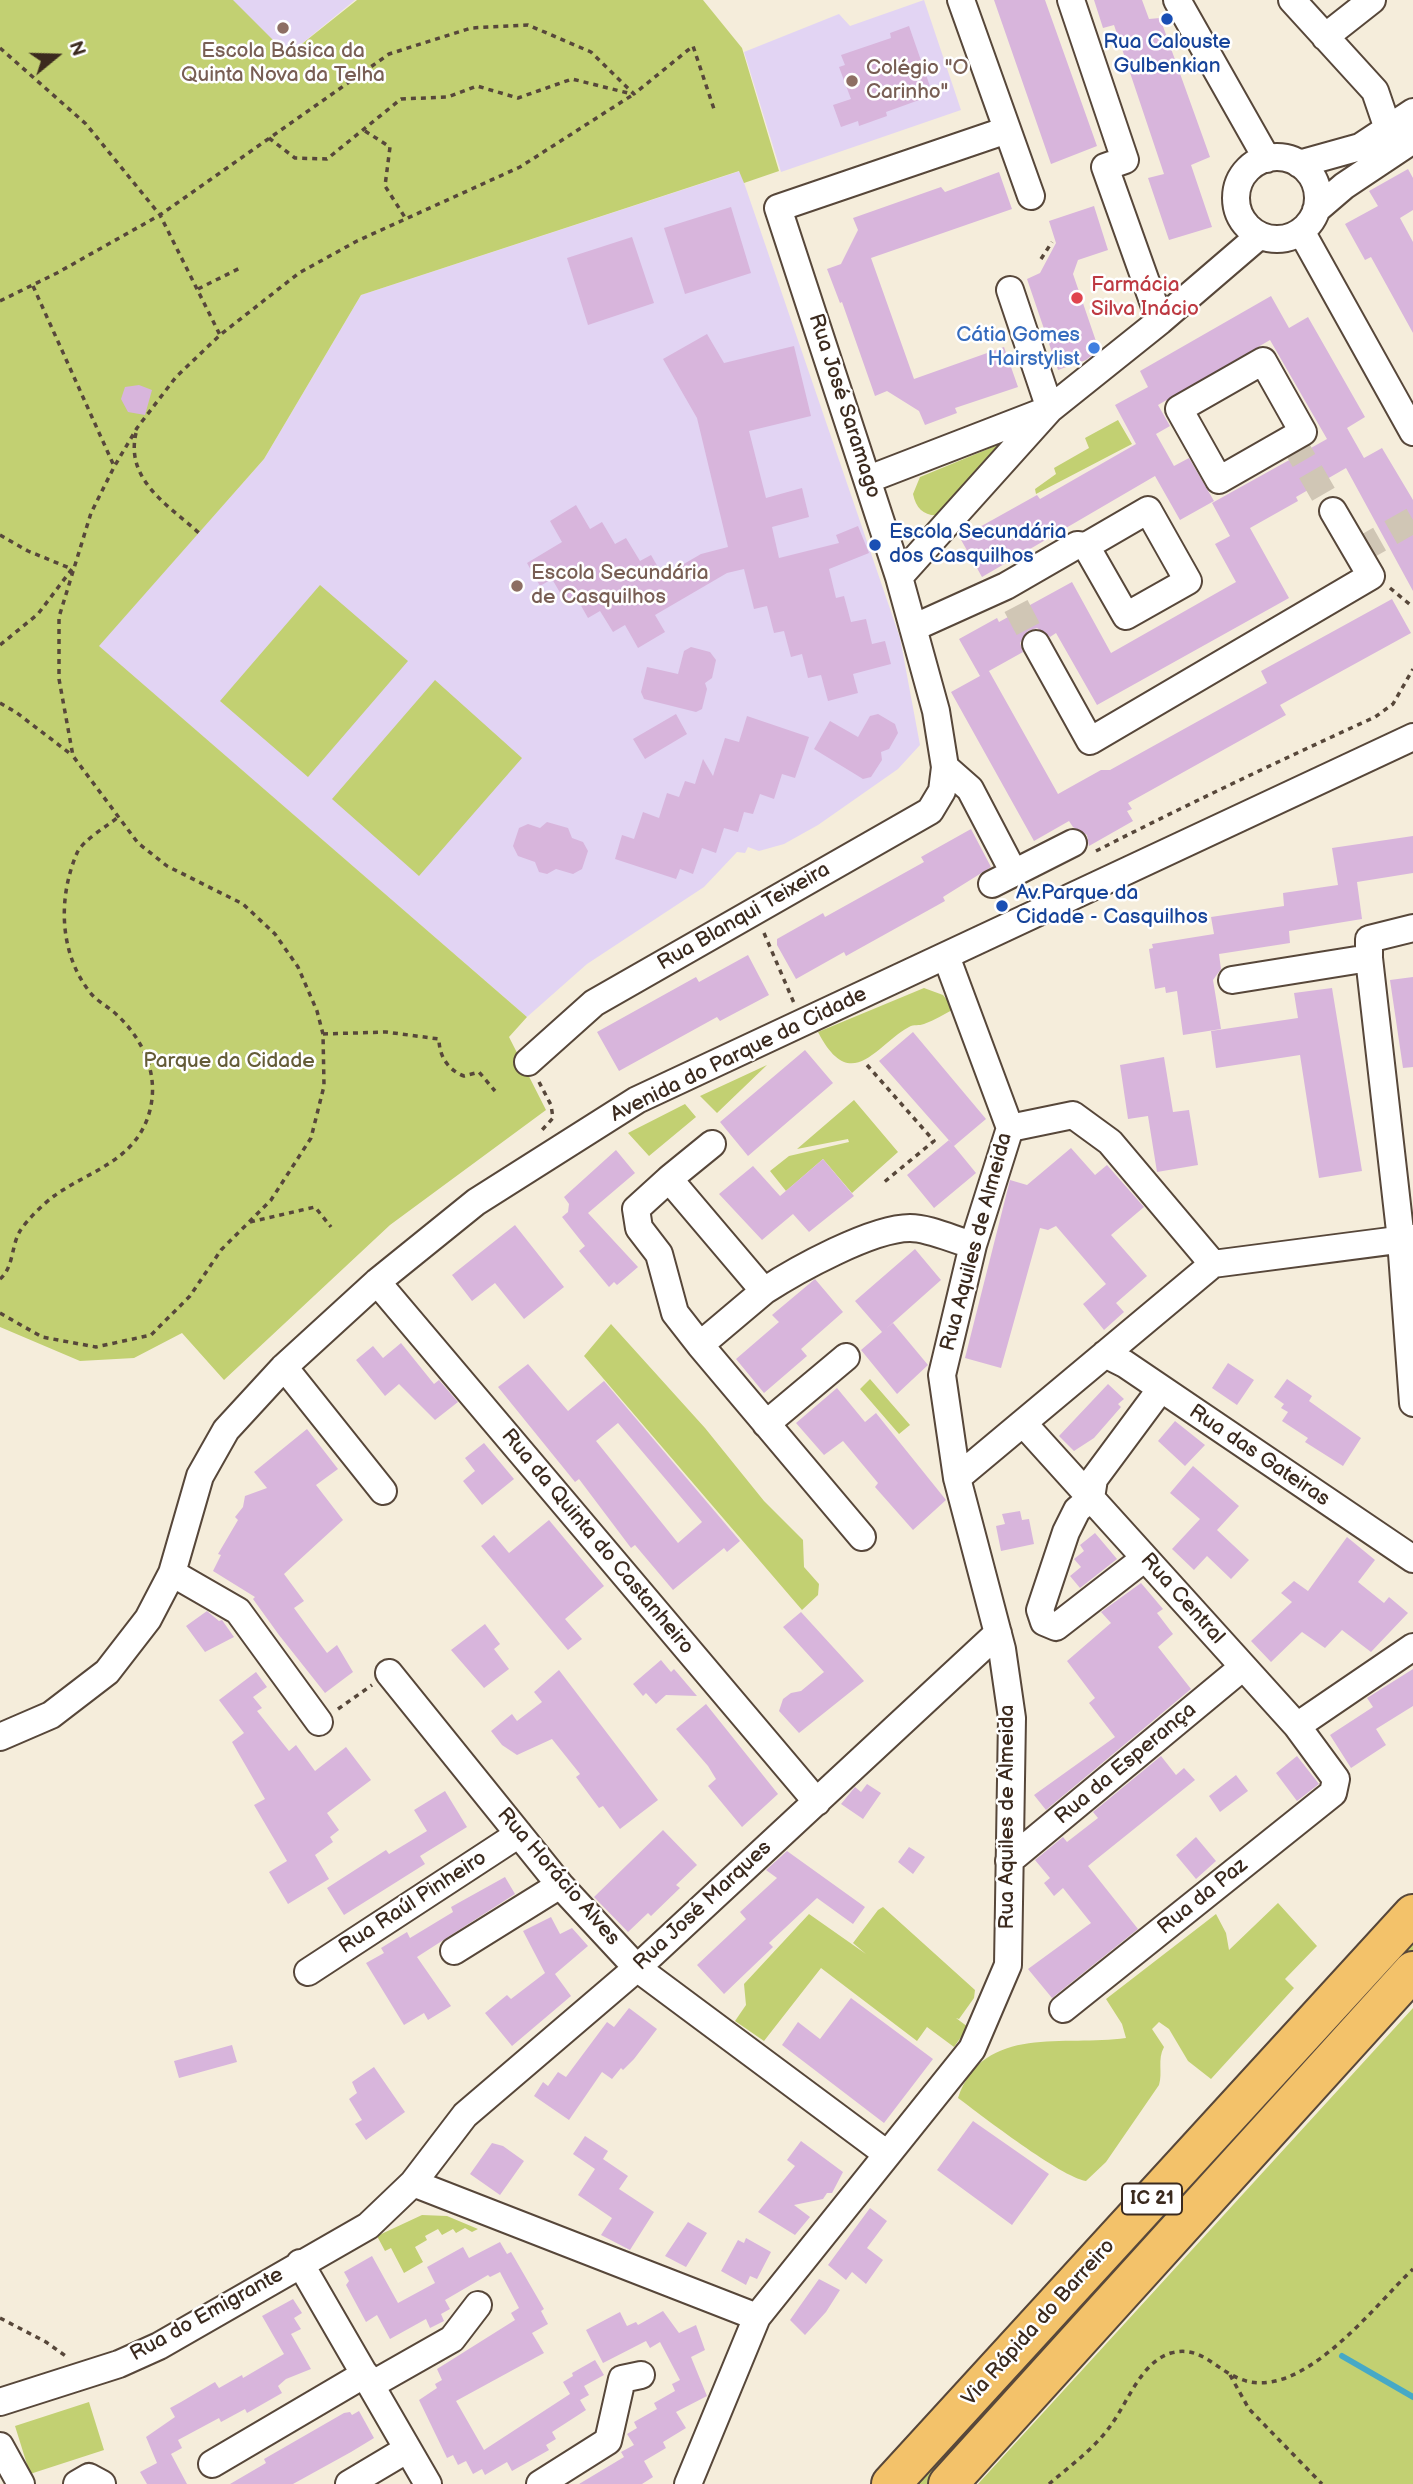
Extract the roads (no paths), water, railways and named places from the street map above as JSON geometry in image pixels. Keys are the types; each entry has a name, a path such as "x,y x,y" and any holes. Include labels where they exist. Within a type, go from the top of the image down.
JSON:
{"highway":[{"name":"Via Rápida do Barreiro","path":"891,2484 1413,1914"},
{"name":"Via Rápida do Barreiro","path":"948,2484 1413,1971"}],"street":[{"path":"961,0 1031,197"},
{"path":"1071,0 1125,160 1105,167 1160,321"},
{"path":"1177,0 1267,159"},
{"path":"1292,0 1375,91 1388,129"},
{"path":"1325,37 1371,0"},
{"path":"1375,91 1413,100"},
{"path":"1299,164 1360,147 1413,112"},
{"name":"Rua José Saramago","path":"945,766 936,710 900,577 778,208 1007,130"},
{"path":"1413,140 1344,186 1309,221 1294,236 1273,240 1259,236 1243,222 1237,209 1237,190 1242,177 1254,165 1267,159 1281,158 1299,164 1315,183 1318,198 1309,221 1413,432"},
{"path":"900,577 1050,409 1160,321 1259,236"},
{"path":"1010,290 1050,409"},
{"path":"1264,361 1303,432 1219,480 1179,409 1264,361"},
{"path":"869,479 1050,409"},
{"path":"1036,644 1090,741 1371,576 1333,511"},
{"path":"913,628 1011,596 1077,545 1086,546"},
{"name":"Avenida do Parque da Cidade","path":"0,1737 51,1715 107,1672 148,1619 172,1573 200,1476 226,1430 284,1367 377,1282 475,1202 637,1100 1413,737"},
{"path":"945,766 970,789 1003,879 1073,843"},
{"name":"Rua Blanqui Teixeira","path":"528,1062 594,1003 930,811 942,791 945,766"},
{"path":"1413,928 1369,939 1369,958 1407,1239 1413,1403"},
{"name":"Rua Aquiles de Almeida","path":"688,2484 757,2317 972,2049 1008,1965 1012,1718 998,1633 957,1478 942,1374 973,1245 1010,1128 946,956"},
{"path":"1232,980 1369,958"},
{"path":"1010,1128 1073,1115 1110,1142 1213,1264"},
{"path":"712,1144 636,1209 639,1228 659,1254 675,1313 862,1537"},
{"path":"669,1179 764,1291"},
{"path":"700,1345 764,1291 792,1273 848,1247 910,1228 973,1245"},
{"path":"957,1478 1213,1264 1407,1239"},
{"name":"Rua da Quinta do Castanheiro","path":"377,1282 817,1802"},
{"name":"Rua das Gateiras","path":"1105,1354 1125,1364 1413,1559"},
{"path":"766,1424 846,1357"},
{"path":"284,1367 383,1491"},
{"path":"1145,1558 1056,1627 1044,1622 1040,1609 1066,1532 1077,1510 1091,1498 1094,1479 1160,1390"},
{"name":"Rua Central","path":"1023,1423 1297,1726 1336,1779"},
{"path":"172,1573 238,1611 319,1723"},
{"name":"Rua José Marques","path":"413,2183 465,2115 637,1968 998,1633"},
{"path":"1297,1726 1413,1647"},
{"name":"Rua da Esperança","path":"1009,1861 1243,1667"},
{"name":"Rua Horácio Alves","path":"389,1673 560,1885 637,1968 887,2154"},
{"name":"Rua da Paz","path":"1063,2009 1333,1793 1336,1779"},
{"name":"Rua Raúl Pinheiro","path":"308,1972 519,1834"},
{"path":"454,1951 560,1885"},
{"path":"413,2183 757,2317"},
{"name":"Rua do Emigrante","path":"368,2226 413,2183"},
{"name":"Rua do Emigrante","path":"0,2402 84,2375 159,2346 368,2226 411,2206 444,2196"},
{"path":"300,2263 428,2484"},
{"path":"212,2464 368,2380 452,2339 478,2305"},
{"path":"540,2484 608,2441 621,2379 641,2375"},
{"path":"0,2446 21,2484"},
{"path":"349,2484 401,2454"},
{"path":"77,2484 89,2477 102,2484"}],"waterway":[{"path":"1342,2356 1413,2397"}],"tunnel":[{"path":"1291,438 1333,511"},
{"path":"1357,552 1413,520"},
{"path":"1016,606 1036,644"}],"place":[{"name":"Rua Calouste Gulbenkian","path":"1167,19"},
{"name":"Escola Básica da Quinta Nova da Telha","path":"283,28"},
{"name":"Colégio \"O Carinho\"","path":"852,81"},
{"name":"Farmácia Silva Inácio","path":"1077,298"},
{"name":"Cátia Gomes Hairstylist","path":"1094,348"},
{"name":"Escola Secundária dos Casquilhos","path":"875,545"},
{"name":"Escola Secundária de Casquilhos","path":"517,586"},
{"name":"Av.Parque da Cidade - Casquilhos","path":"1002,906"}],"park label":[{"name":"Parque da Cidade","path":"229,1062"}]}
